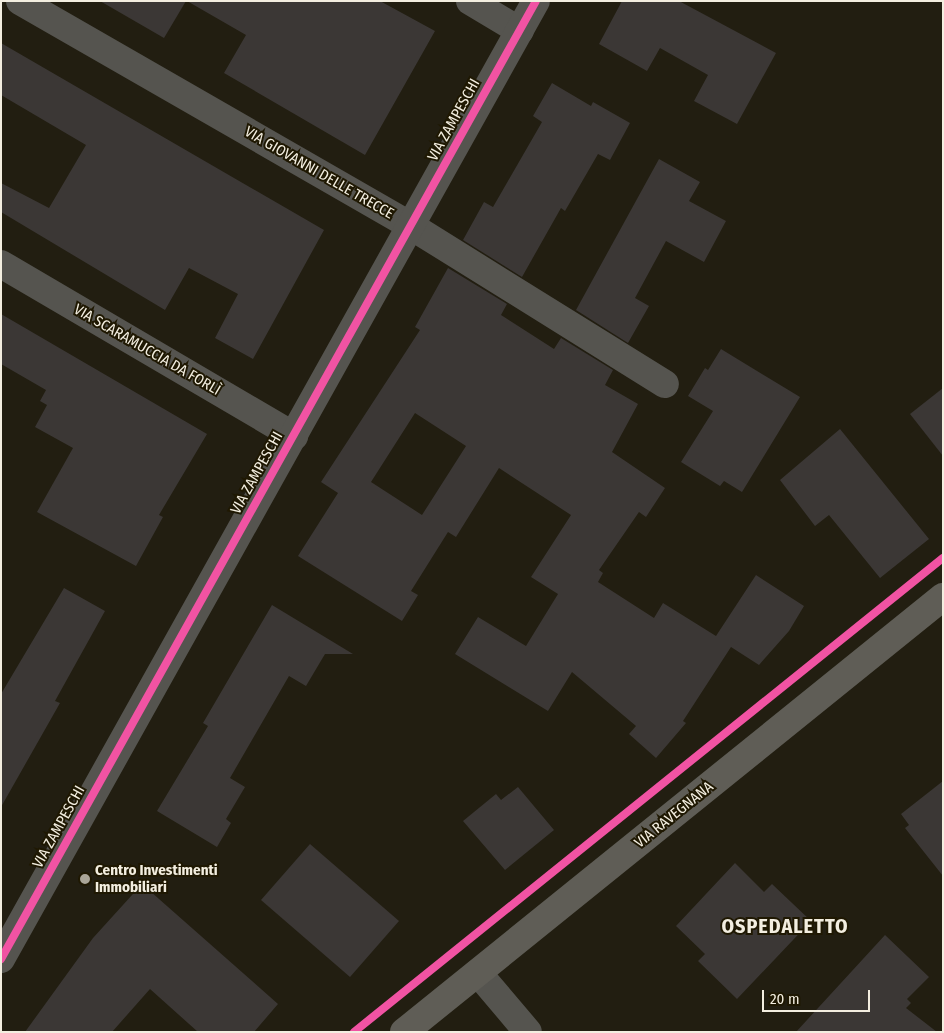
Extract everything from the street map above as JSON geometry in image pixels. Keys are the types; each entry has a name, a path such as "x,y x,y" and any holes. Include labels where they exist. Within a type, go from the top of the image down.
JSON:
{"main road":[{"name":"VIA RAVEGNANA","path":"404,1032 943,597"}],"street":[{"name":"VIA GIOVANNI DELLE TRECCE","path":"20,1 411,226 665,384"},
{"path":"470,1 520,30"},
{"name":"VIA ZAMPESCHI","path":"1,959 536,1"},
{"name":"VIA SCARAMUCCIA DA FORLÌ","path":"1,264 294,436"},
{"path":"478,973 528,1032"}],"building":[{"path":"100,1 186,1 164,38"},
{"path":"187,1 380,1 435,31 365,155 224,73 246,35"},
{"path":"622,1 679,1 776,53 737,124 694,101 708,75 660,48 647,71 599,44"},
{"path":"1,43 324,230 253,359 215,338 238,294 189,268 165,310 1,212 1,183 49,208 86,145 1,95"},
{"path":"552,83 591,106 593,102 630,123 610,160 598,154 565,211 561,208 522,277 463,240 484,202 493,207 542,122 533,116"},
{"path":"659,159 700,182 689,201 726,221 704,262 666,241 635,298 649,306 628,343 576,310"},
{"path":"448,268 507,304 501,315 554,349 561,338 613,370 605,385 638,404 612,452 665,488 646,517 639,512 599,570 603,573 598,582 654,618 663,603 716,636 756,575 804,606 789,631 759,665 731,647 683,721 686,723 656,758 629,734 636,726 572,672 548,711 455,654 478,617 526,646 558,594 531,577 571,515 499,468 456,537 448,532 411,591 418,595 402,621 298,556 338,493 321,482 420,330 415,327","holes":["415,413 466,446 422,515 371,482"]},
{"path":"1,314 207,434 159,515 163,517 136,566 37,512 73,448 35,427 47,405 40,401 46,390 1,364"},
{"path":"721,349 800,397 742,492 724,481 720,486 681,462 713,411 688,396 705,368 708,370"},
{"path":"943,388 943,456 910,414"},
{"path":"840,429 929,539 880,578 829,515 815,526 780,480"},
{"path":"64,588 105,611 55,701 60,703 1,807 1,694"},
{"path":"272,605 353,654 325,654 306,686 289,676 230,778 245,787 226,819 231,823 217,847 157,811 208,726 203,723"},
{"path":"943,781 943,876 905,828 909,825 901,814"},
{"path":"518,787 554,830 505,870 463,821 496,794 501,800"},
{"path":"310,844 399,921 350,977 261,900"},
{"path":"735,863 764,892 772,884 811,921 737,999 698,961 705,954 676,926"},
{"path":"142,884 278,1004 254,1032 198,1032 150,989 112,1032 25,1032 93,938"},
{"path":"885,935 929,977 907,999 911,1003 906,1008 937,1032 796,1032"}],"cycle path":[{"path":"1,959 536,1"},
{"path":"354,1032 943,558"}],"place":[{"name":"Centro Investimenti Immobiliari","path":"85,879"}],"district":[{"name":"OSPEDALETTO","path":"785,926"}]}
